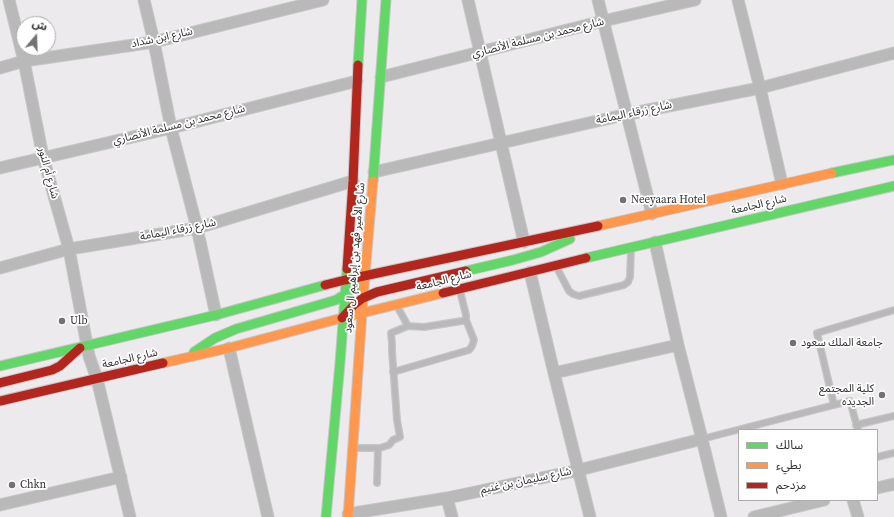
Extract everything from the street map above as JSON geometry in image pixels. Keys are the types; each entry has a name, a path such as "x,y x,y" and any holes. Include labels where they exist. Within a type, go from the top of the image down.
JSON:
{"main road":[{"name":"شارع الأمير فهد بن إبراهيم ال سعود","path":"326,517 353,182 362,0"},
{"name":"شارع الأمير فهد بن إبراهيم ال سعود","path":"348,516 386,0"},
{"name":"شارع الجامعة","path":"0,366 216,315 345,280 365,277 894,160"},
{"name":"شارع الجامعة","path":"0,401 229,348 342,318 396,306 631,247 894,186"},
{"path":"342,318 363,298 377,292 527,256 561,244 593,227"},
{"path":"186,358 205,344 231,331 327,303 344,296 356,287 365,277"},
{"path":"0,383 52,370 60,366 84,347"}],"street":[{"name":"شارع أم النور","path":"9,0 24,61 43,157 69,249 84,347 96,379"},
{"path":"144,0 171,128 197,228 216,315"},
{"path":"468,0 524,242"},
{"path":"598,0 652,214"},
{"name":"شارع محمد بن مسلمة الأنصاري","path":"381,77 603,21 695,0"},
{"path":"738,0 782,184"},
{"name":"شارع ابن شداد","path":"0,68 24,61 154,42 320,1"},
{"name":"شارع زرقاء اليمامة","path":"374,172 628,114 760,88 894,53"},
{"name":"شارع محمد بن مسلمة الأنصاري","path":"0,168 171,128 357,81"},
{"name":"شارع زرقاء اليمامة","path":"0,268 69,249 197,228 353,182"},
{"path":"655,242 678,345 721,517"},
{"path":"530,272 590,517"},
{"path":"554,373 678,345"},
{"path":"229,348 268,517"},
{"path":"96,379 130,517"},
{"name":"شارع سليمان بن غنيم","path":"348,516 447,498 579,470 702,439"},
{"path":"0,505 121,477"},
{"path":"878,488 894,484"},
{"path":"447,498 452,517"},
{"path":"754,517 820,501"},
{"path":"853,501 858,517"}],"lane":[{"path":"555,266 569,291 579,296 624,285 630,278 631,247"},
{"path":"393,372 469,350 474,340 466,320 460,289"},
{"path":"396,306 408,326"},
{"path":"834,405 817,333 894,310"},
{"path":"353,448 378,448 389,445 393,440 400,437 397,420 391,333 408,326 424,327 466,320"},
{"path":"741,429 850,401 857,428 894,416"},
{"path":"702,439 738,430"},
{"path":"377,483 378,448"},
{"path":"878,458 894,453"}],"traffic: fast":[{"path":"358,65 362,0"},
{"path":"373,181 386,0"},
{"path":"832,173 894,160"},
{"path":"586,258 894,186"},
{"path":"466,271 541,252 570,239"},
{"path":"326,517 347,269"},
{"path":"194,352 215,338 236,329 336,300 352,290 365,277"},
{"path":"0,366 216,315 325,285"}],"traffic: slow":[{"path":"598,226 832,173"},
{"path":"348,517 363,298 373,181"},
{"path":"163,363 229,348 443,293"}],"traffic: jam":[{"path":"347,269 353,181 358,65"},
{"path":"325,285 598,226"},
{"path":"443,293 586,258"},
{"path":"342,318 363,298 377,292 466,271"},
{"path":"0,383 52,370 60,366 80,348"},
{"path":"0,401 163,363"}],"place":[{"name":"Neeyaara Hotel","path":"623,200"},
{"name":"Ulb","path":"62,321"},
{"name":"جامعة الملك سعود","path":"793,343"},
{"name":"كلية المجتمع الجديده","path":"882,395"},
{"name":"Chkn","path":"12,485"}]}
